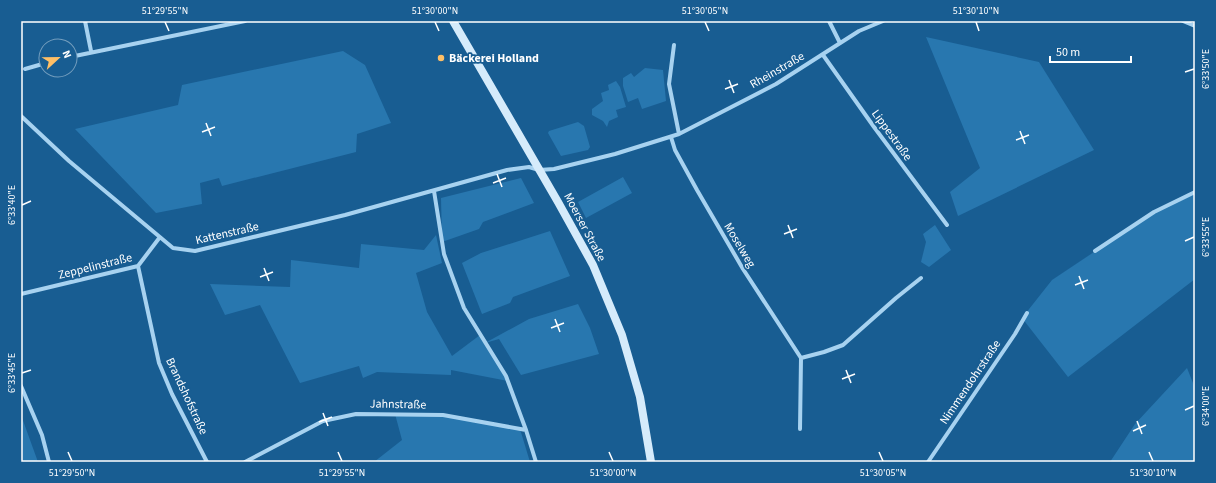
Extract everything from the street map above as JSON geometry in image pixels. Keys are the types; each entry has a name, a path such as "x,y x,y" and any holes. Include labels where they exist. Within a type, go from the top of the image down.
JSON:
{"street":[{"path":"85,21 91,51"},
{"path":"78,55 245,21"},
{"name":"Moerser Straße","path":"453,21 593,266 622,336 640,397 651,462"},
{"path":"829,21 840,43"},
{"name":"Rheinstraße","path":"539,170 554,169 570,165 679,134 776,84 859,31 884,21"},
{"path":"1183,21 1195,26"},
{"path":"674,45 669,84 679,134"},
{"name":"Lippestraße","path":"823,55 946,225"},
{"path":"25,69 38,65"},
{"name":"Kattenstraße","path":"21,116 69,161 173,248 195,251 434,191 514,169 530,167 539,170"},
{"name":"Moselweg","path":"671,136 675,150 743,269 801,358"},
{"path":"434,191 444,254 464,308 506,376 536,462"},
{"path":"1095,251 1154,212 1195,192"},
{"name":"Zeppelinstraße","path":"21,294 138,266 160,237"},
{"name":"Brandshofstraße","path":"138,266 159,363 172,394 207,462"},
{"path":"800,429 801,358 843,345 896,298 922,278"},
{"name":"Nimmendohrstraße","path":"928,462 1015,334 1027,313"},
{"path":"21,386 42,435 49,462"},
{"name":"Jahnstraße","path":"245,462 323,421 356,414 443,415 526,430"}],"shaded area":[{"path":"926,37 1039,62 1094,150 958,216 950,192 980,168"},
{"path":"343,51 365,65 391,123 357,134 356,152 222,186 219,178 200,183 202,204 156,213 75,129 178,105 182,85"},
{"path":"645,68 663,70 666,101 642,109 638,98 628,102 623,86 623,78 631,73 634,77"},
{"path":"616,81 620,87 626,107 616,110 618,117 609,121 607,127 603,121 592,115 592,109 603,101 601,93 609,90 608,85"},
{"path":"578,122 584,126 590,147 588,150 561,156 548,133 549,131"},
{"path":"623,177 632,193 586,218 578,202"},
{"path":"521,178 534,203 483,222 479,229 442,242 441,198"},
{"path":"1195,193 1195,279 1068,377 1022,318 1052,280 1154,212"},
{"path":"935,225 951,250 929,267 921,262 926,242 923,234"},
{"path":"550,231 570,276 513,297 510,303 482,314 462,263 481,253"},
{"path":"436,235 442,263 416,273 427,312 452,356 480,335 508,381 451,370 451,375 377,372 363,378 359,366 300,383 260,305 225,315 210,284 290,287 291,260 359,268 361,244 424,250"},
{"path":"578,304 590,328 599,354 521,375 499,339 485,343 529,319"},
{"path":"1187,368 1195,388 1195,462 1110,462 1135,424"},
{"path":"395,414 453,417 520,429 530,462 374,462 402,440"},
{"path":"21,415 38,462 21,462"}],"place":[{"name":"Bäckerei Holland","path":"441,58"}]}
